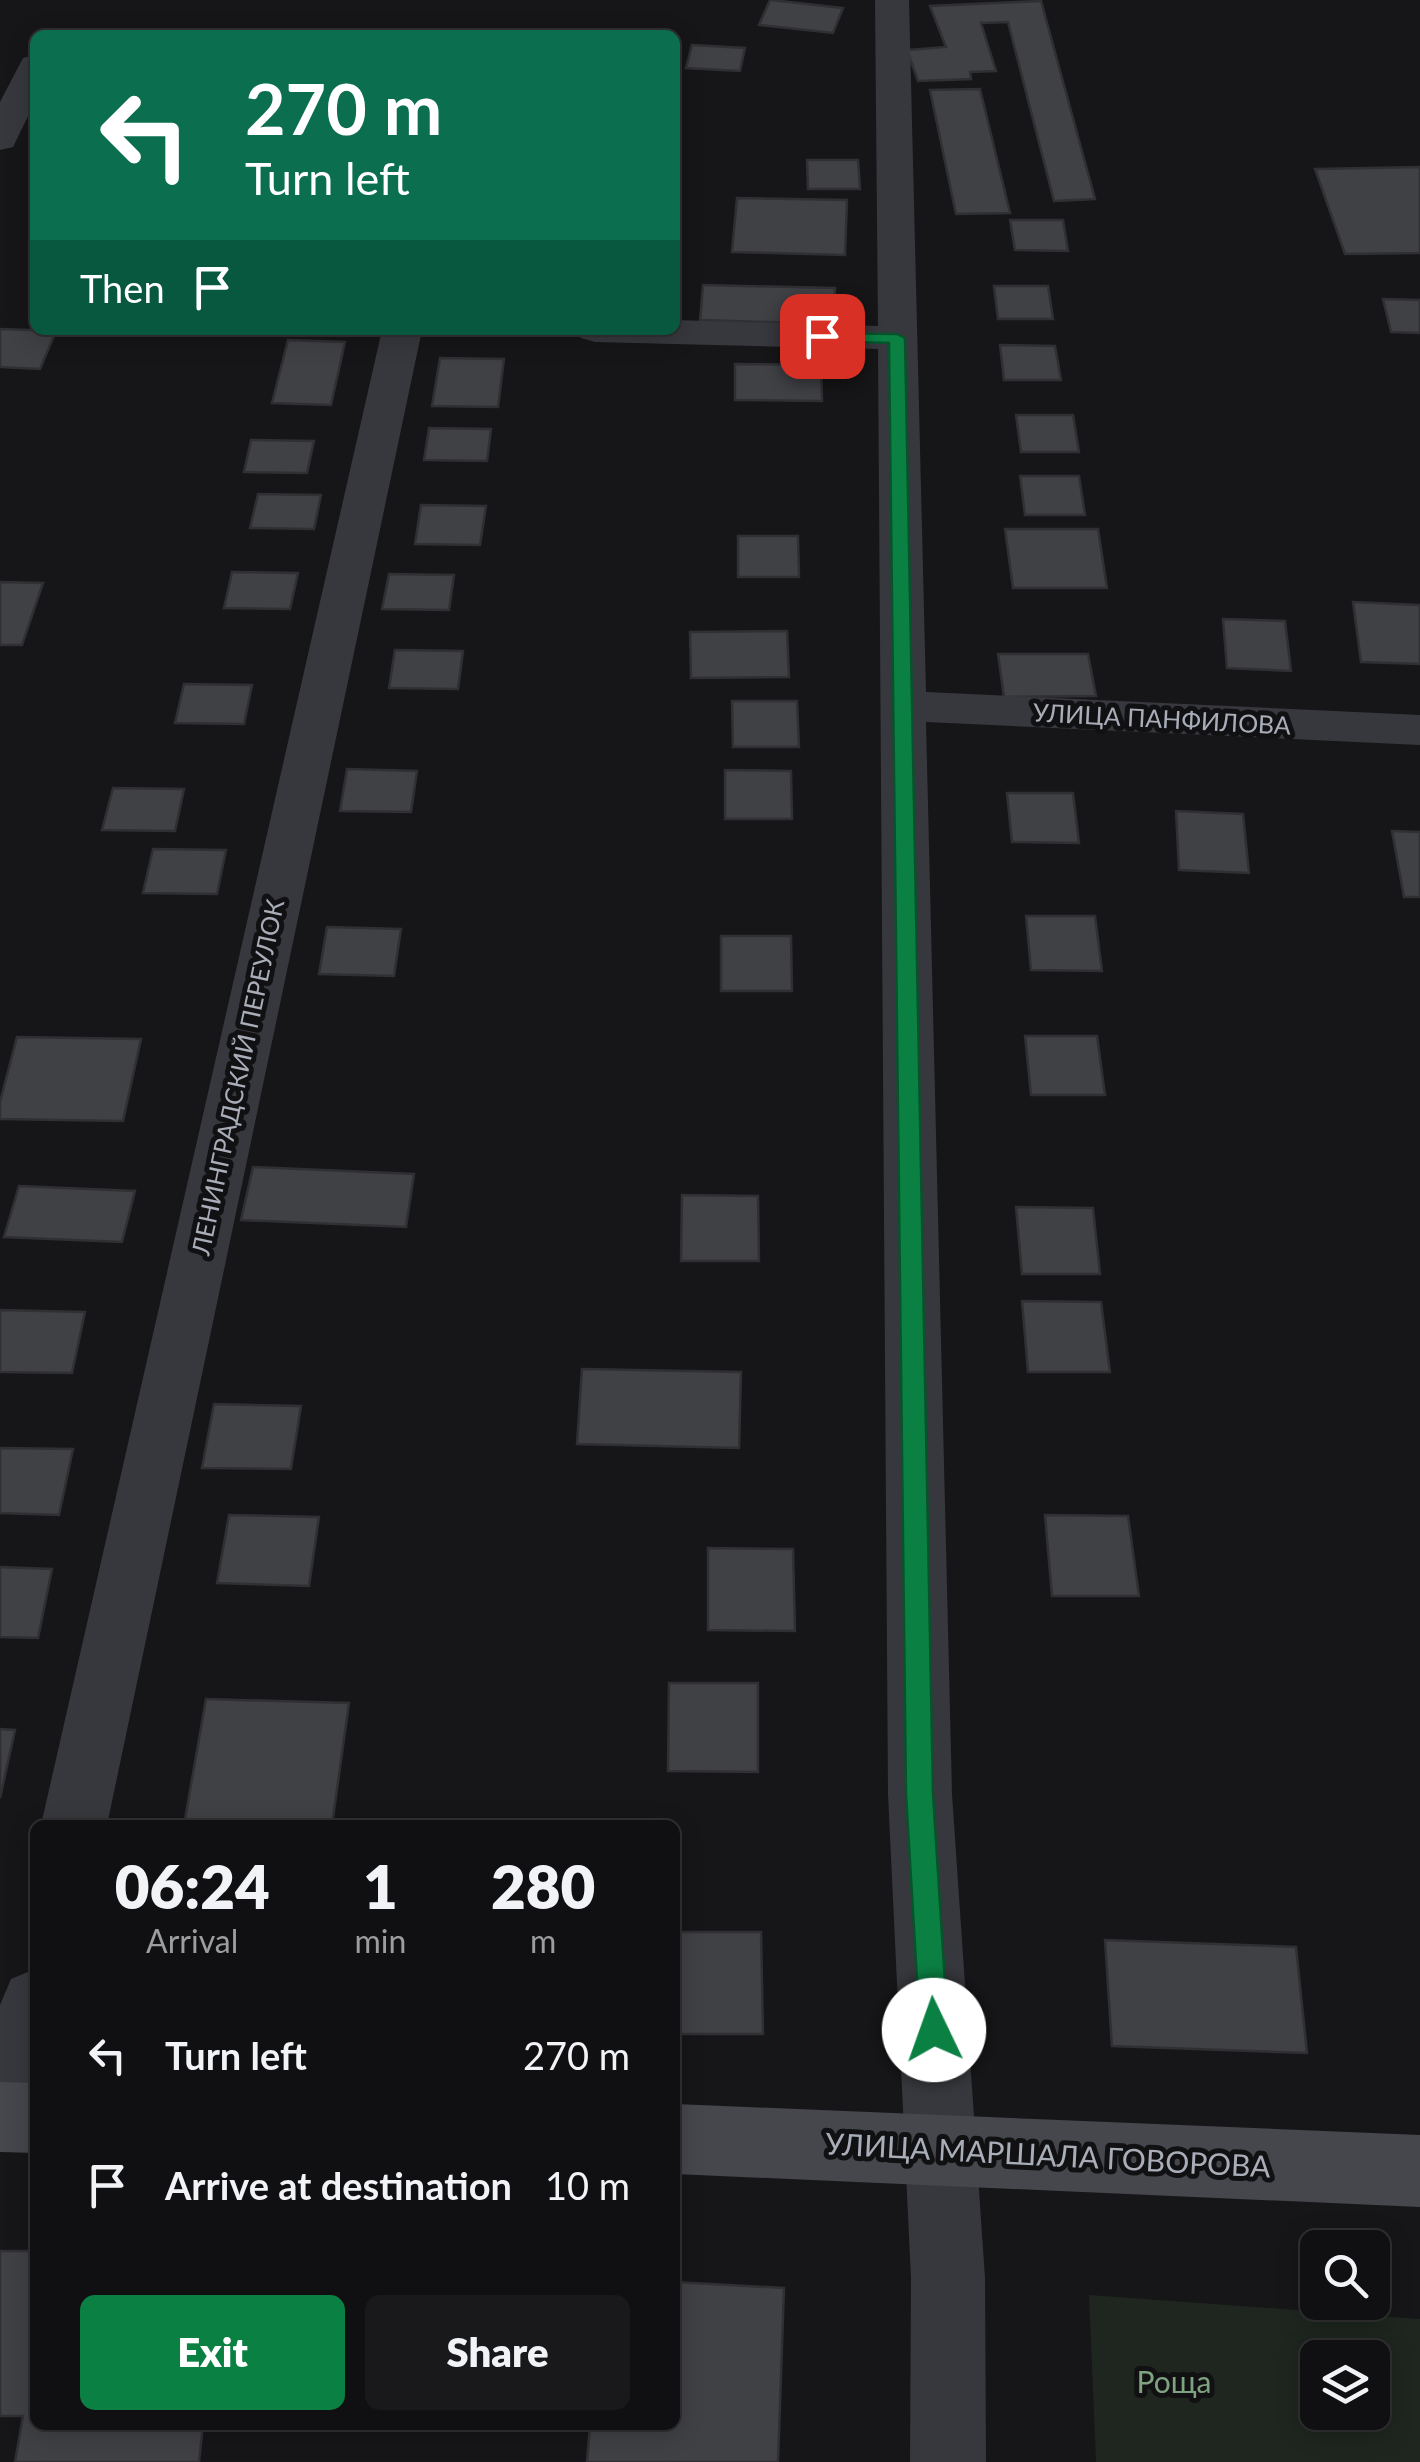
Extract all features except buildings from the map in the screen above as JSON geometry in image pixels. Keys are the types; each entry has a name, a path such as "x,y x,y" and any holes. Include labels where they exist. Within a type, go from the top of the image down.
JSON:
{"street":[{"path":"892,0 920,1794 948,2278 948,2462"},
{"path":"0,139 30,76"},
{"path":"680,332 897,338"},
{"name":"ЛЕНИНГРАДСКИЙ ПЕРЕУЛОК","path":"75,1820 401,335"},
{"name":"УЛИЦА ПАНФИЛОВА","path":"903,706 1420,730"},
{"path":"15,2117 30,2031"},
{"name":"УЛИЦА МАРШАЛА ГОВОРОВА","path":"680,2139 1420,2171"}],"green space":[{"name":"Роща","path":"1089,2295 1300,2310 1300,2320 1420,2319 1420,2462 1096,2462"}],"route":[{"path":"822,336 897,338 920,1794 934,2030"}]}
